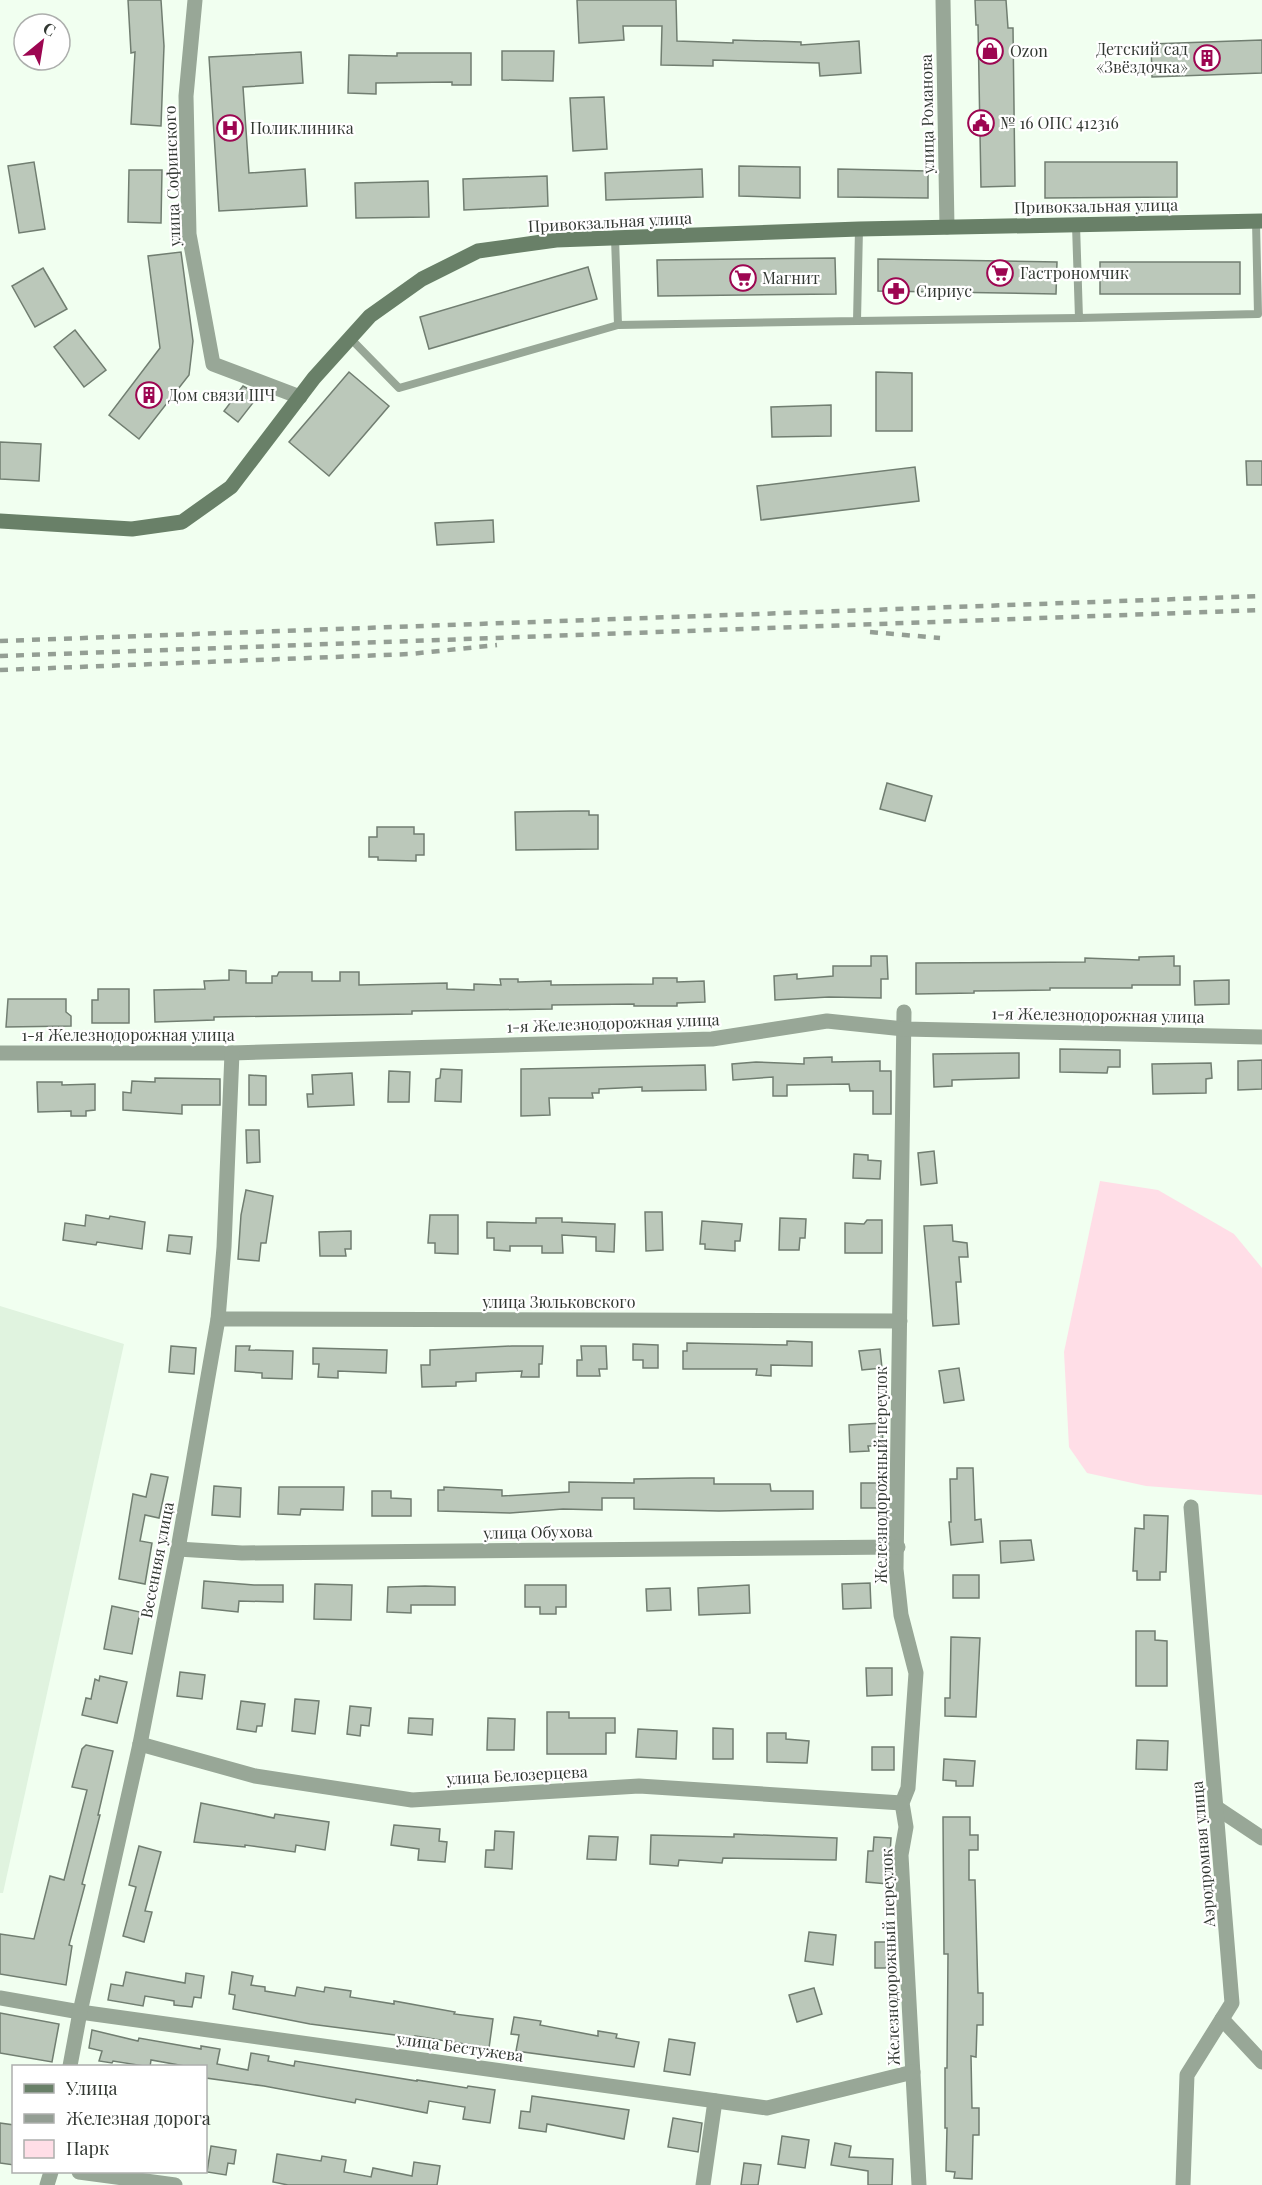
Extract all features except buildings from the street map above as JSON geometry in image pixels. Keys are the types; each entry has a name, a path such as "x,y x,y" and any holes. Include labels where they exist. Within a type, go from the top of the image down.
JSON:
{"main road":[{"name":"Привокзальная улица","path":"0,521 132,529 182,522 231,487 300,397 370,316 422,279 478,251 556,240 859,229 1259,221"}],"street":[{"name":"улица Софинского","path":"195,0 186,96 189,234 213,364 300,397"},
{"name":"улица Романова","path":"943,0 947,227"},
{"name":"Железнодорожный переулок","path":"904,1012 896,1569 901,1615 916,1673 908,1788 902,1803 906,1827 901,1855 920,2185"},
{"name":"1-я Железнодорожная улица","path":"0,1053 232,1053 712,1039 827,1021 904,1029 1262,1037"},
{"name":"Весенняя улица","path":"70,2065 80,2012 140,1744 178,1549 218,1319 224,1247 232,1053"},
{"name":"улица Зюльковского","path":"218,1319 900,1321"},
{"name":"Аэродромная улица","path":"1183,2185 1187,2075 1232,2003 1191,1507"},
{"name":"улица Обухова","path":"178,1549 242,1553 898,1547"},
{"name":"улица Белозерцева","path":"140,1744 255,1776 412,1800 639,1786 902,1803"},
{"path":"1217,1808 1262,1838"},
{"name":"улица Бестужева","path":"0,1998 80,2012 767,2108 913,2072"},
{"path":"1222,2019 1262,2062"},
{"path":"703,2185 715,2101"},
{"path":"86,2173 176,2185"}],"lane":[{"path":"350,338 399,388 618,325 1258,314 1259,221"},
{"path":"1076,225 1079,318"},
{"path":"857,321 859,229"},
{"path":"615,238 618,325"}],"shaded area":[{"path":"0,1306 124,1344 3,1893 0,1893"}],"green space":[{"path":"1100,1181 1158,1190 1234,1234 1262,1268 1262,1495 1146,1486 1087,1473 1069,1447 1064,1352"}],"railway":[{"path":"0,641 1262,596"},
{"path":"0,656 1262,610"},
{"path":"870,632 940,638"},
{"path":"0,670 410,654 497,645"}],"place":[{"name":"Ozon","path":"990,51"},
{"name":"Детский сад «Звёздочка»","path":"1207,58"},
{"name":"№ 16 ОПС 412316","path":"981,123"},
{"name":"Поликлиника","path":"230,128"},
{"name":"Гастрономчик","path":"1000,273"},
{"name":"Магнит","path":"743,278"},
{"name":"Сириус","path":"896,291"},
{"name":"Дом связи ШЧ","path":"149,395"}]}
